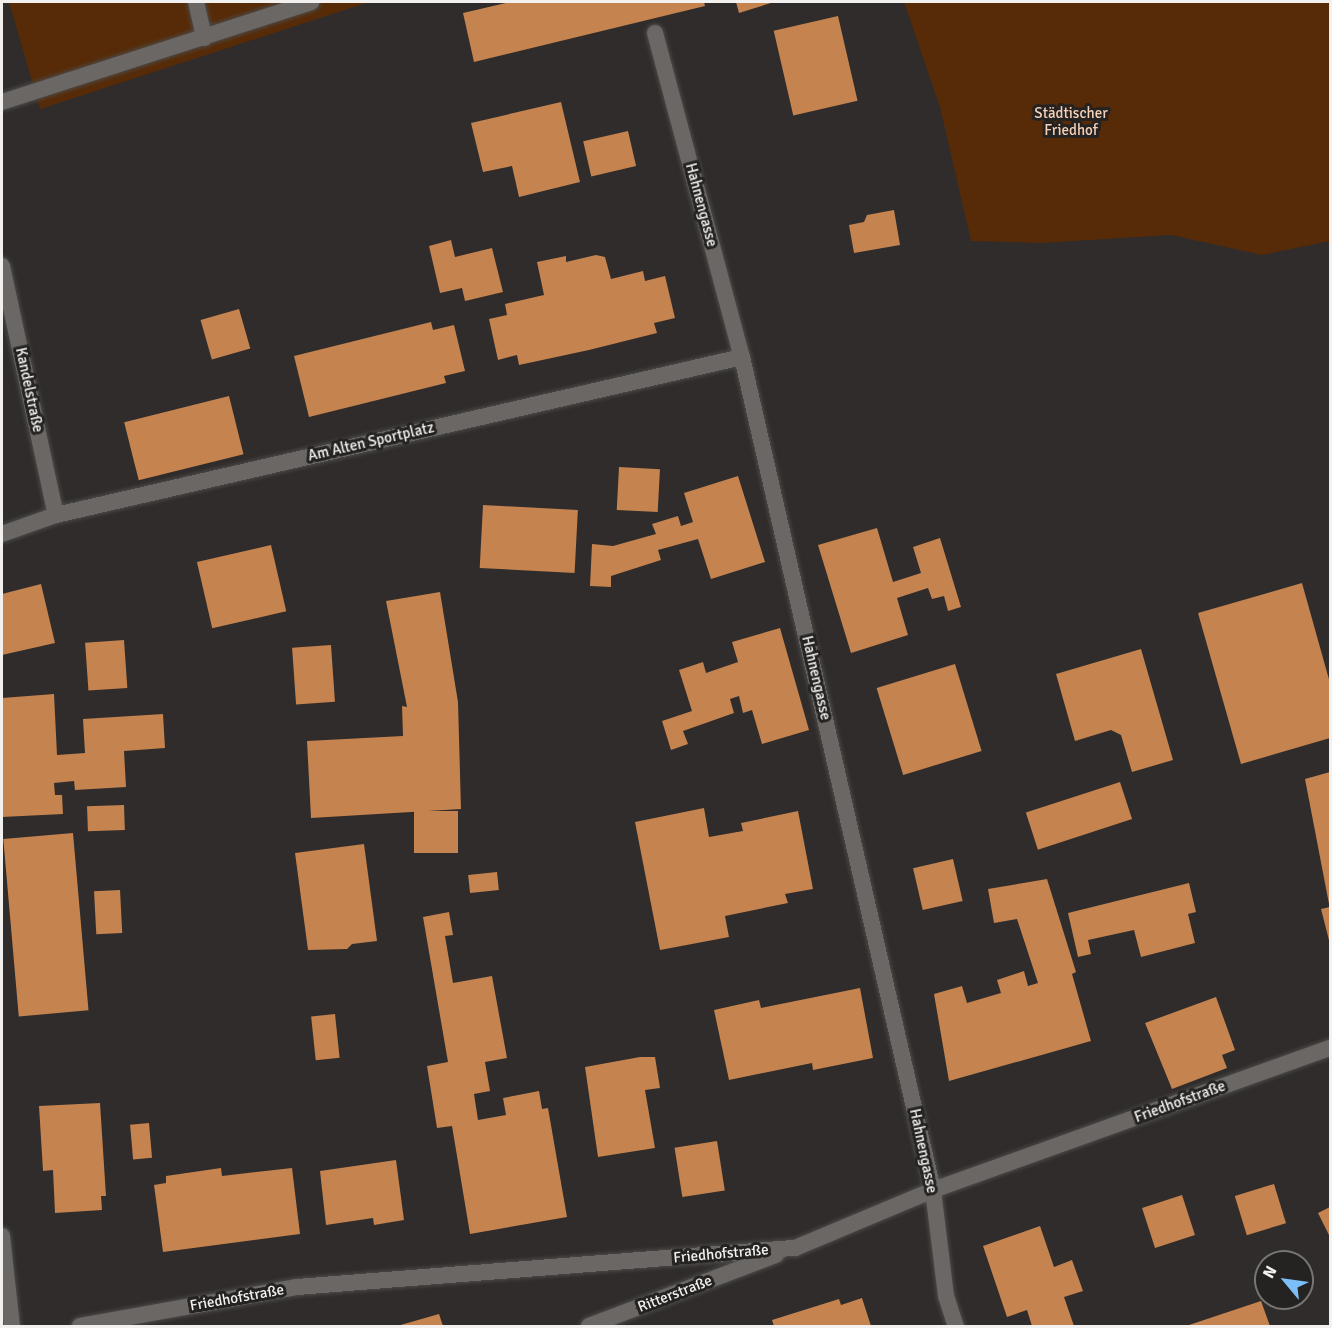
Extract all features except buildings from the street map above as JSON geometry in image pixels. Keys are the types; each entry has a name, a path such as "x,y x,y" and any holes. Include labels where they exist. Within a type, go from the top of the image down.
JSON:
{"street":[{"path":"196,2 204,38"},
{"path":"2,102 311,2"},
{"name":"Hahnengasse","path":"655,33 742,357 933,1190 946,1296 956,1326"},
{"name":"Kandelstraße","path":"2,266 56,515"},
{"name":"Am Alten Sportplatz","path":"2,534 56,515 742,357"},
{"name":"Friedhofstraße","path":"80,1326 297,1287 795,1248 933,1190 1330,1048"},
{"path":"2,1236 12,1326"},
{"name":"Ritterstraße","path":"589,1326 795,1248"}],"green space":[{"path":"9,2 369,2 40,109"},
{"name":"Städtischer Friedhof","path":"904,2 1330,2 1330,241 1262,255 1171,235 1040,243 971,241 940,107"}]}
